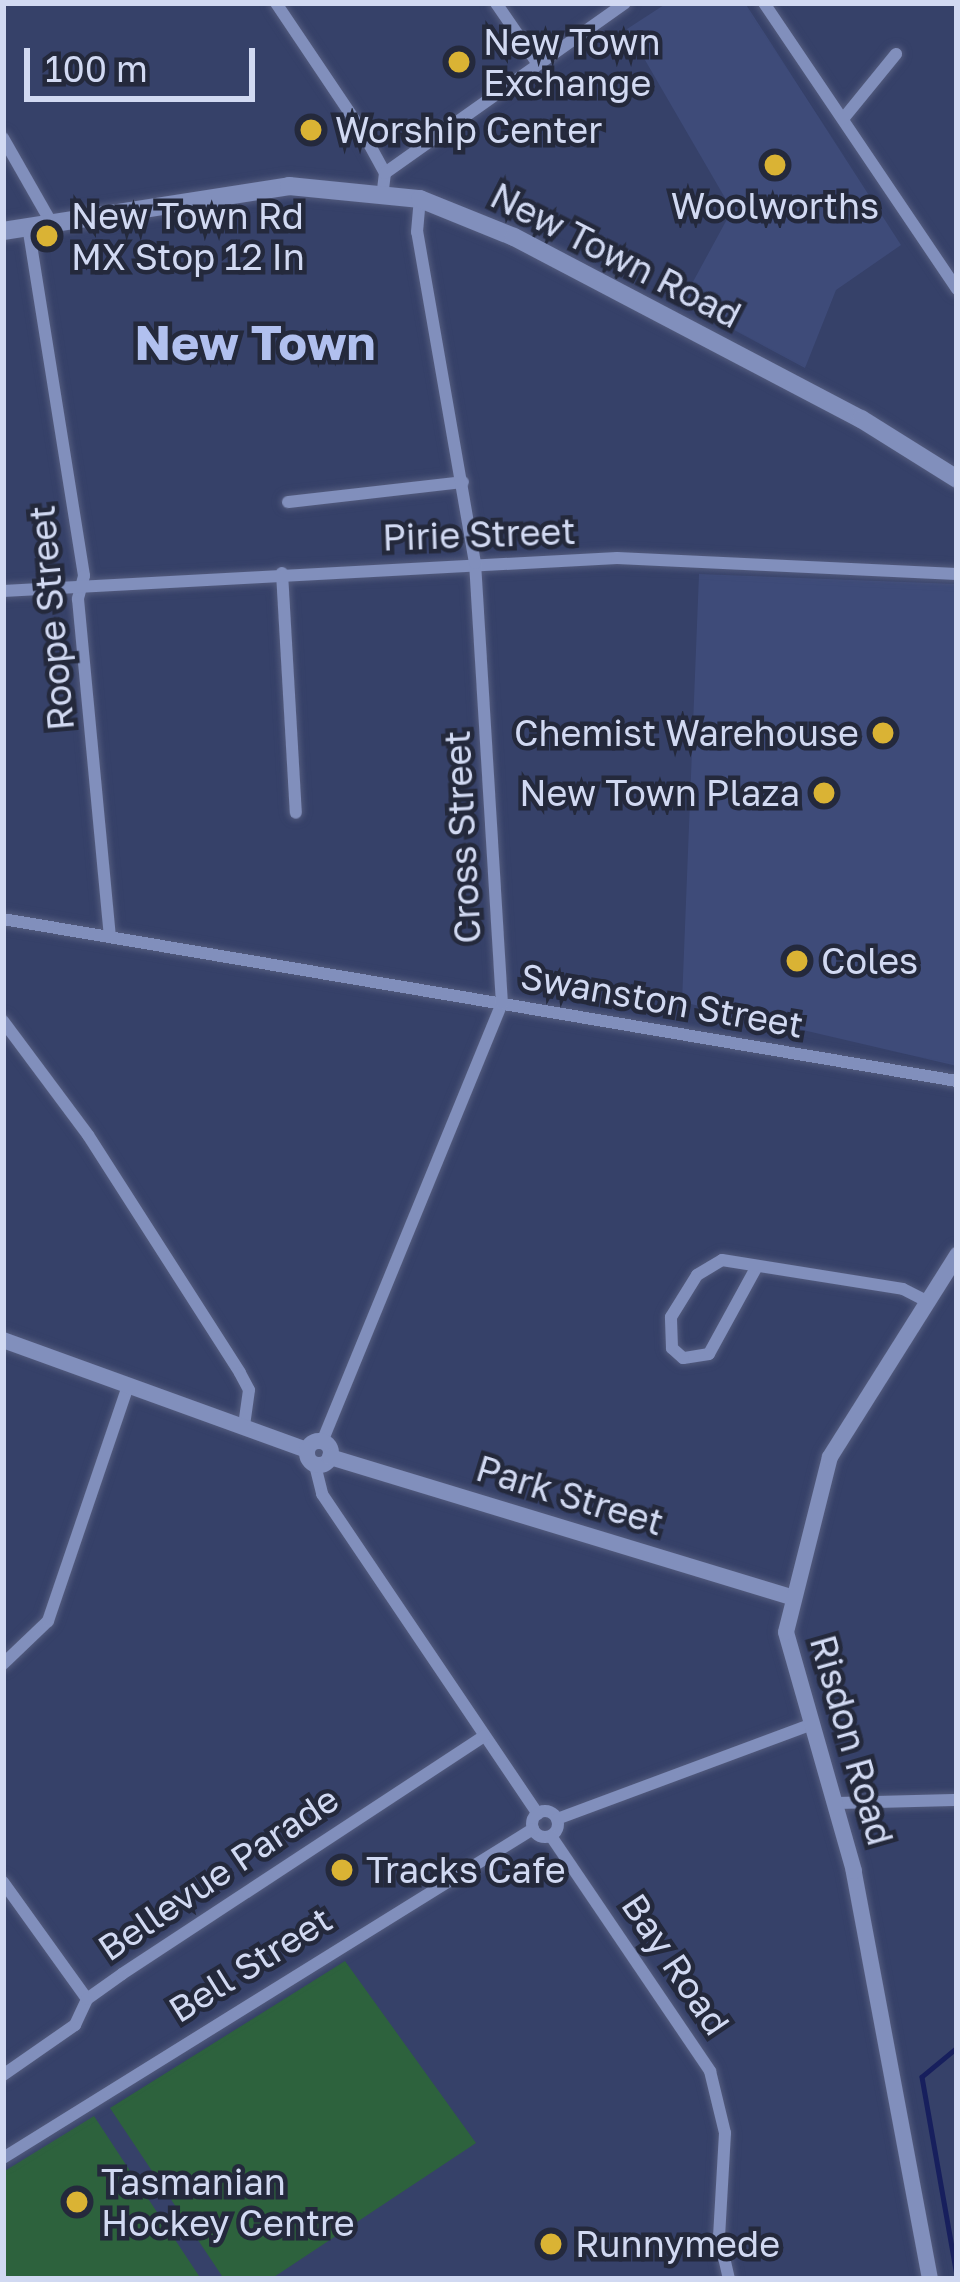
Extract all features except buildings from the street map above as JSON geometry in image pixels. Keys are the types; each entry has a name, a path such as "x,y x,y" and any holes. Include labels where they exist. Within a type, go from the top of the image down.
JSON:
{"main road":[{"name":"New Town Road","path":"3,231 290,186 384,181 556,259 861,419 957,479"}],"street":[{"path":"276,3 362,131 384,181 625,3"},
{"path":"496,3 538,64"},
{"path":"764,3 957,289"},
{"path":"843,118 864,102 896,54"},
{"path":"3,138 44,197 51,221"},
{"name":"Cross Street","path":"319,1453 502,1004 475,563 417,232 420,199"},
{"name":"Roope Street","path":"28,226 83,586 78,599 110,936"},
{"path":"288,502 463,482"},
{"name":"Pirie Street","path":"3,590 617,558 957,574"},
{"path":"282,573 296,812"},
{"name":"Swanston Street","path":"3,919 957,1081"},
{"path":"3,1021 88,1135 240,1373 249,1390 244,1426"},
{"name":"Risdon Road","path":"930,2279 866,1923 786,1632 790,1597 830,1457 957,1255"},
{"path":"756,1268 709,1354 683,1358 672,1348 671,1317 698,1275 722,1260 902,1289 925,1300"},
{"name":"Park Street","path":"3,1340 319,1453 790,1597"},
{"path":"3,1664 48,1621 128,1386"},
{"path":"319,1453 322,1494 538,1814 556,1819 810,1725"},
{"name":"Bellevue Parade","path":"3,2075 75,2025 87,1999 484,1736"},
{"path":"834,1803 957,1800"},
{"path":"538,1814 533,1829 551,1836 556,1819"},
{"name":"Bell Street","path":"3,2158 533,1829"},
{"name":"Bay Road","path":"551,1836 710,2071 725,2133 719,2236 728,2279"},
{"path":"3,1882 87,1999"}],"shaded area":[{"path":"667,3 745,3 901,245 836,290 805,368 682,302 732,210 627,29"},
{"name":"New Town Plaza","path":"699,574 957,584 957,1066 682,1002"}],"green space":[{"path":"345,1961 476,2143 271,2279 224,2279 110,2108"},
{"name":"Tasmanian Hockey Centre","path":"94,2116 201,2279 3,2279 3,2172"}],"waterway":[{"path":"957,2048 922,2077 957,2275"}],"place":[{"name":"New Town Exchange","path":"459,62"},
{"name":"Worship Center","path":"311,130"},
{"name":"Woolworths","path":"775,165"},
{"name":"New Town Rd MX Stop 12 In","path":"47,236"},
{"name":"Chemist Warehouse","path":"883,733"},
{"name":"New Town Plaza","path":"824,793"},
{"name":"Coles","path":"797,961"},
{"name":"Tracks Cafe","path":"342,1870"},
{"name":"Tasmanian Hockey Centre","path":"77,2202"},
{"name":"Runnymede","path":"551,2244"}],"district":[{"name":"New Town","path":"255,343"}]}
